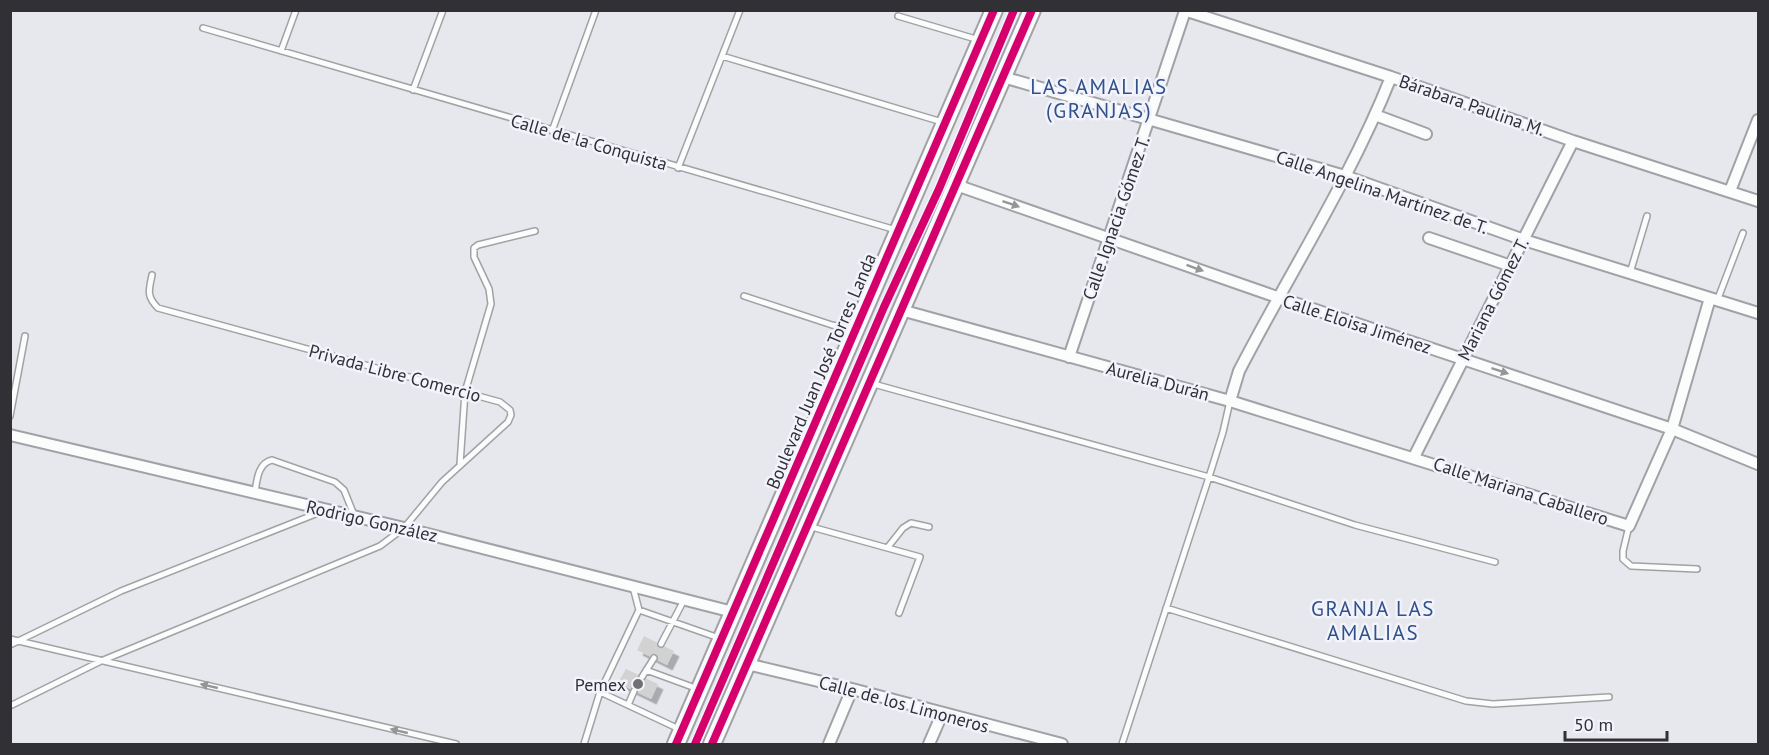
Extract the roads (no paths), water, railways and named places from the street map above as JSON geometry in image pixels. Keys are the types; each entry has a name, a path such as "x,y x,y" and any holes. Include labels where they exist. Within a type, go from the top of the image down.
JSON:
{"main road":[{"path":"712,744 1032,10"},
{"name":"Boulevard Juan José Torres Landa","path":"679,737 993,11"}],"street":[{"name":"Bárabara Paulina M.","path":"1185,11 1391,77 1573,141 1758,201"},
{"name":"Calle Ignacia Gómez T.","path":"1068,357 1185,11"},
{"name":"Calle Angelina Martínez de T.","path":"1003,77 1345,176 1524,240 1758,313"},
{"path":"1230,401 1239,371 1277,297 1345,176 1376,115 1391,77"},
{"path":"1376,115 1426,134"},
{"path":"1730,191 1758,120"},
{"name":"Mariana Gómez T.","path":"1414,457 1573,141"},
{"name":"Calle Eloisa Jiménez","path":"956,185 1277,297 1672,429 1758,464"},
{"path":"1429,238 1511,266"},
{"path":"1629,526 1672,429 1713,299"},
{"name":"Aurelia Durán","path":"901,310 1230,401 1414,457"},
{"name":"Rodrigo González","path":"10,435 404,528 733,612"},
{"name":"Calle Mariana Caballero","path":"1414,457 1629,526"},
{"name":"Calle de los Limoneros","path":"747,664 852,689 1028,741 1062,744"},
{"path":"829,744 852,689"},
{"path":"929,744 942,714"}],"lane":[{"path":"281,51 296,10"},
{"path":"413,90 443,10"},
{"path":"552,131 596,10"},
{"path":"678,168 740,10"},
{"path":"898,16 981,41"},
{"name":"Calle de la Conquista","path":"203,28 898,231"},
{"path":"722,56 945,123"},
{"path":"1629,273 1647,216"},
{"path":"460,464 465,392 491,304 489,289 474,257 474,248 477,245 535,231"},
{"path":"1713,299 1743,233"},
{"name":"Privada Libre Comercio","path":"12,705 101,661 380,546 404,528 460,464 508,422 511,416 510,410 500,402 158,308 150,300 152,275"},
{"path":"744,296 832,326 855,329"},
{"path":"10,416 26,336"},
{"path":"869,383 1209,477 1355,525 1494,562"},
{"path":"1122,744 1209,477 1230,401"},
{"path":"254,493 262,465 265,461 272,460 335,482 344,490 355,517"},
{"path":"10,645 121,591 324,510"},
{"path":"888,547 903,528 911,523 929,526"},
{"path":"807,525 920,557 899,613"},
{"path":"1629,526 1623,559 1631,566 1696,569"},
{"path":"584,744 600,692 639,610 633,587"},
{"path":"661,644 684,600"},
{"path":"1166,608 1466,701 1493,704 1610,697"},
{"path":"639,610 721,639"},
{"path":"10,639 456,744"},
{"path":"642,676 654,658"},
{"path":"646,670 699,690"},
{"path":"628,705 634,691"},
{"path":"600,692 628,705 679,737"}],"place":[{"name":"Pemex","path":"638,684"}],"district":[{"name":"LAS AMALIAS (GRANJAS)","path":"1099,98"},
{"name":"GRANJA LAS AMALIAS","path":"1373,620"}]}
